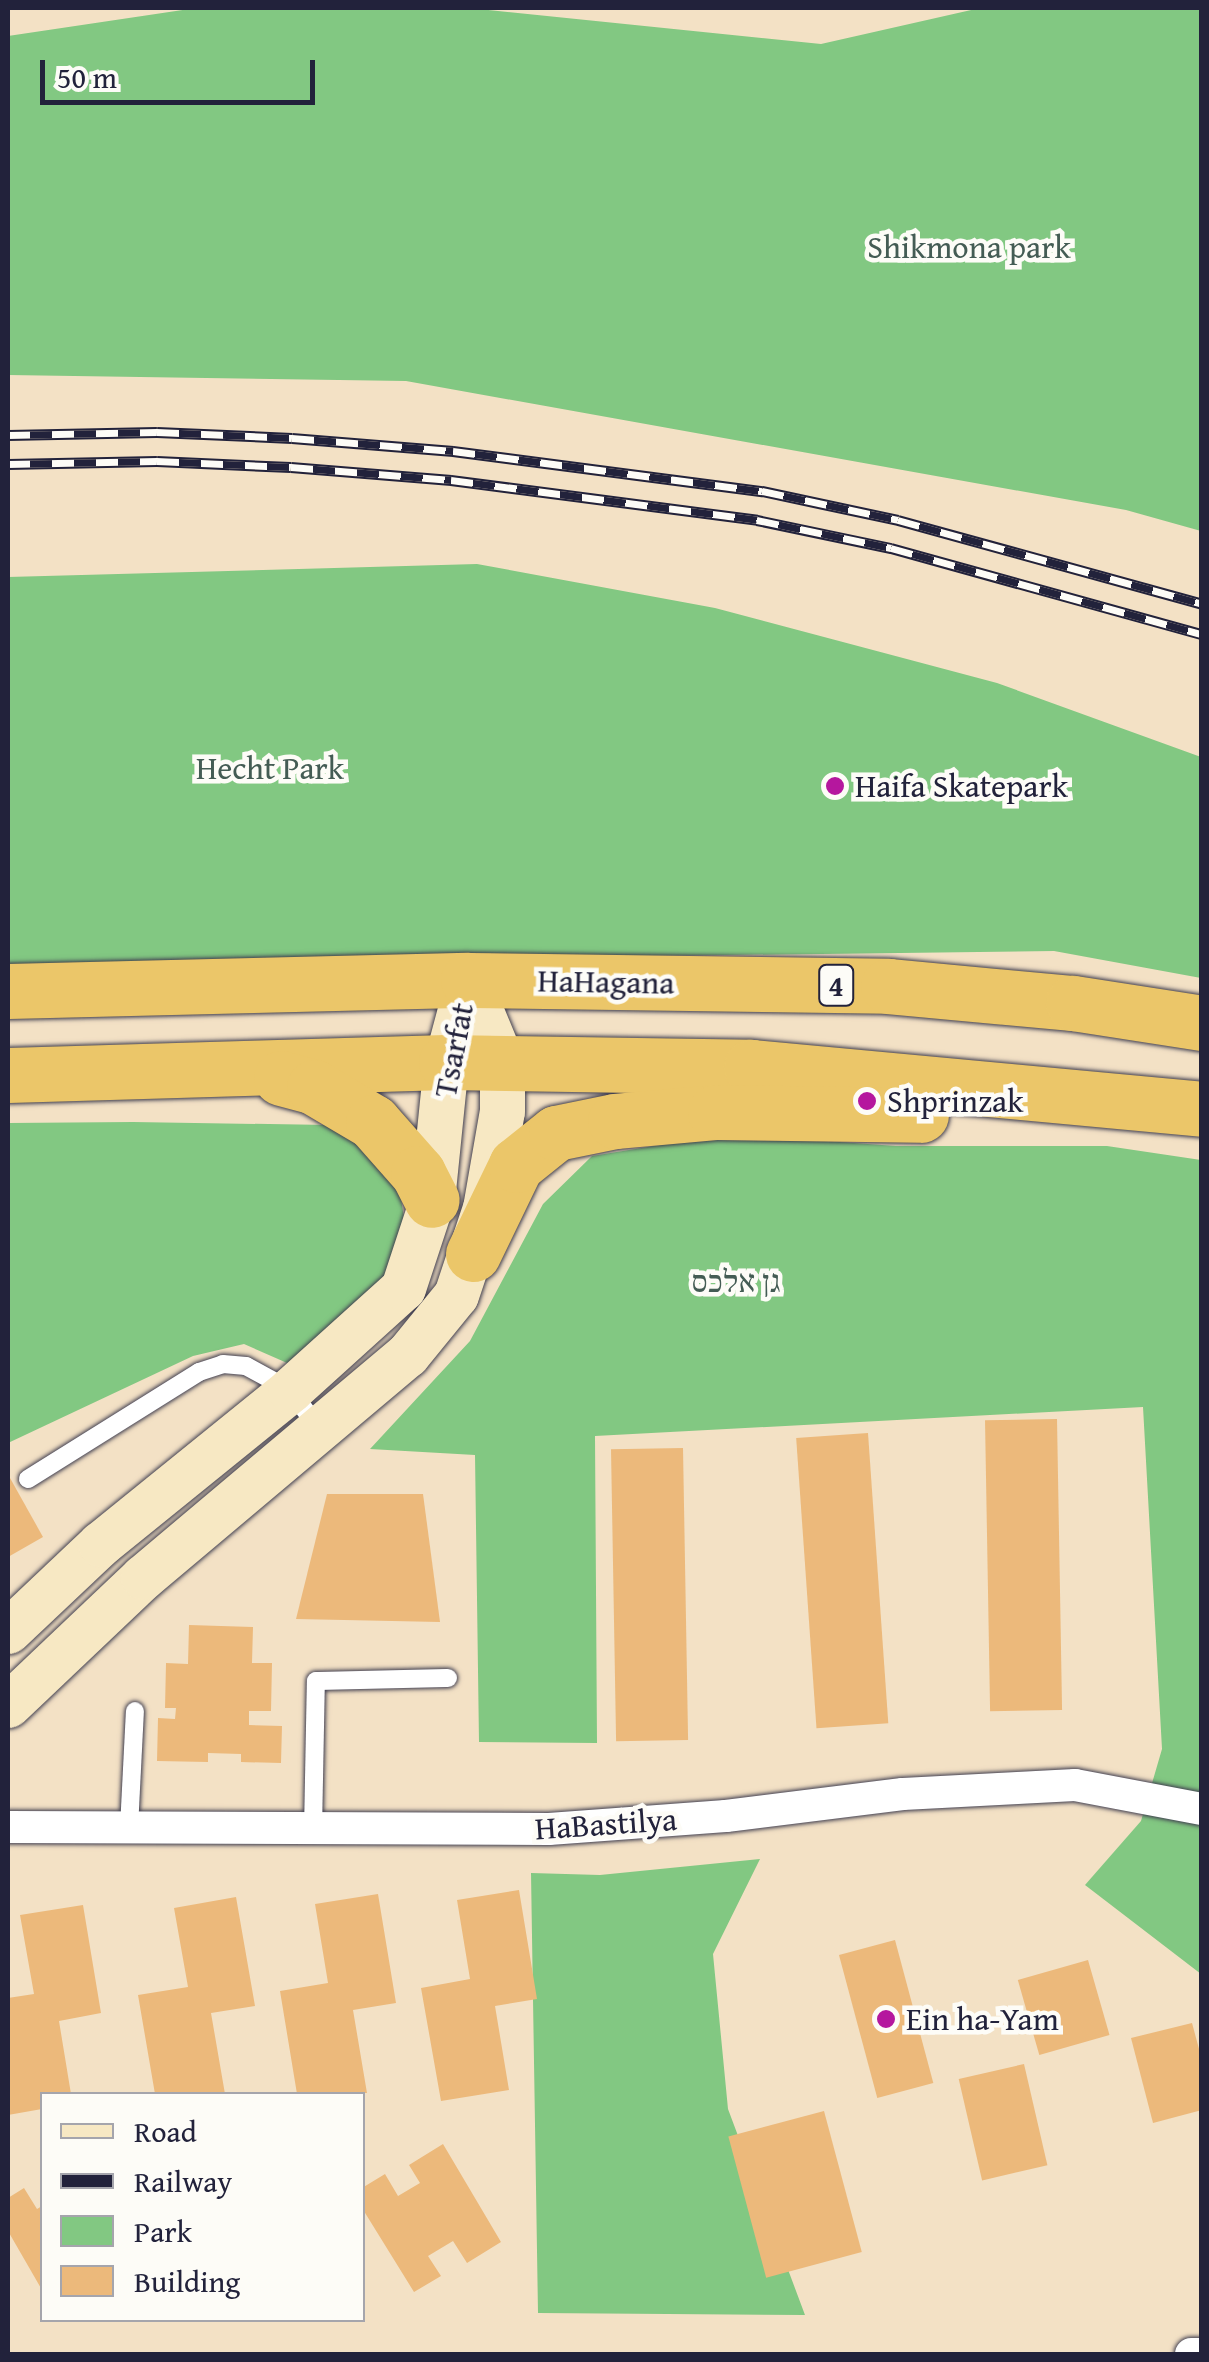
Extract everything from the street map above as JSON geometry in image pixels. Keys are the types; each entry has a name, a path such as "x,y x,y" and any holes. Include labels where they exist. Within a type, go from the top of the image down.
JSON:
{"highway":[{"name":"HaHagana","path":"8,991 468,980 888,986 1073,1003 1202,1023"},
{"path":"8,1074 446,1062 752,1067 1202,1109"},
{"path":"249,1070 314,1087 362,1113 406,1158 432,1200"},
{"path":"473,1254 516,1165 556,1133 615,1121 715,1112 1053,1116 1147,1102"}],"street":[{"name":"Tsarfat","path":"8,1705 143,1577 321,1430 437,1324 456,1295 473,1254 497,1158 502,1062 468,980"},
{"name":"Tsarfat","path":"8,1631 100,1544 290,1390 403,1288 432,1200 446,1062 468,980"},
{"name":"HaBastilya","path":"8,1827 549,1829 726,1816 903,1794 1075,1785 1202,1809"},
{"path":"1191,2354 1202,2354"}],"lane":[{"path":"28,1479 210,1367 236,1363 290,1390 321,1430"},
{"path":"314,1831 316,1681 448,1678"},
{"path":"129,1828 135,1711"}],"green space":[{"name":"Shikmona park","path":"196,8 469,8 821,44 980,8 1201,8 1201,531 1126,510 406,381 8,375 8,36"},
{"name":"Hecht Park","path":"477,564 715,608 997,683 1201,757 1201,978 1054,951 491,958 8,974 8,577"},
{"path":"8,1123 329,1125 380,1153 400,1193 408,1242 394,1279 294,1366 244,1344 193,1356 8,1443"},
{"name":"גן אלכס","path":"728,1134 896,1146 1107,1146 1201,1160 1201,1974 1085,1885 1141,1821 1162,1749 1143,1407 595,1436 597,1743 479,1742 475,1455 370,1449 470,1341 543,1204 592,1156"},
{"path":"760,1859 713,1954 728,2109 805,2315 538,2313 531,1873 600,1875"}],"building":[{"path":"1057,1419 1062,1710 990,1711 985,1420"},
{"path":"868,1433 888,1723 816,1728 796,1438"},
{"path":"683,1448 688,1740 616,1741 611,1449"},
{"path":"8,1480 43,1537 8,1557"},
{"path":"327,1494 423,1494 440,1622 296,1619"},
{"path":"189,1625 253,1627 252,1663 272,1663 271,1711 249,1711 249,1725 282,1726 281,1763 241,1762 241,1754 208,1753 208,1762 157,1761 158,1718 175,1719 176,1708 165,1708 166,1663 188,1664"},
{"path":"519,1890 537,1999 495,2006 509,2090 441,2101 421,1988 470,1979 457,1900"},
{"path":"378,1894 396,2003 353,2010 367,2093 297,2092 280,1991 328,1983 315,1904"},
{"path":"236,1897 255,2006 211,2013 225,2092 155,2092 138,1995 188,1987 174,1908"},
{"path":"83,1905 101,2013 59,2021 71,2092 40,2092 40,2109 8,2115 8,1998 34,1994 20,1915"},
{"name":"Ein ha-Yam","path":"895,1940 933,2083 877,2098 839,1955"},
{"path":"1088,1960 1109,2035 1039,2055 1018,1980"},
{"path":"1192,2023 1202,2060 1202,2110 1153,2123 1131,2038"},
{"path":"1024,2064 1047,2165 982,2180 959,2079"},
{"path":"824,2111 862,2252 766,2278 728,2137"},
{"path":"443,2144 501,2242 467,2263 453,2241 428,2256 441,2276 414,2292 365,2213 365,2186 385,2174 398,2196 420,2183 409,2165"},
{"path":"24,2188 37,2209 40,2207 40,2287 8,2231 8,2198"}],"railway":[{"path":"8,435 157,432 292,438 453,451 762,491 898,520 1202,604"},
{"path":"8,464 157,461 291,467 451,480 757,520 891,548 1202,634"}],"place":[{"name":"Haifa Skatepark","path":"835,786"},
{"name":"Shprinzak","path":"867,1101"},
{"name":"Ein ha-Yam","path":"886,2019"}]}
